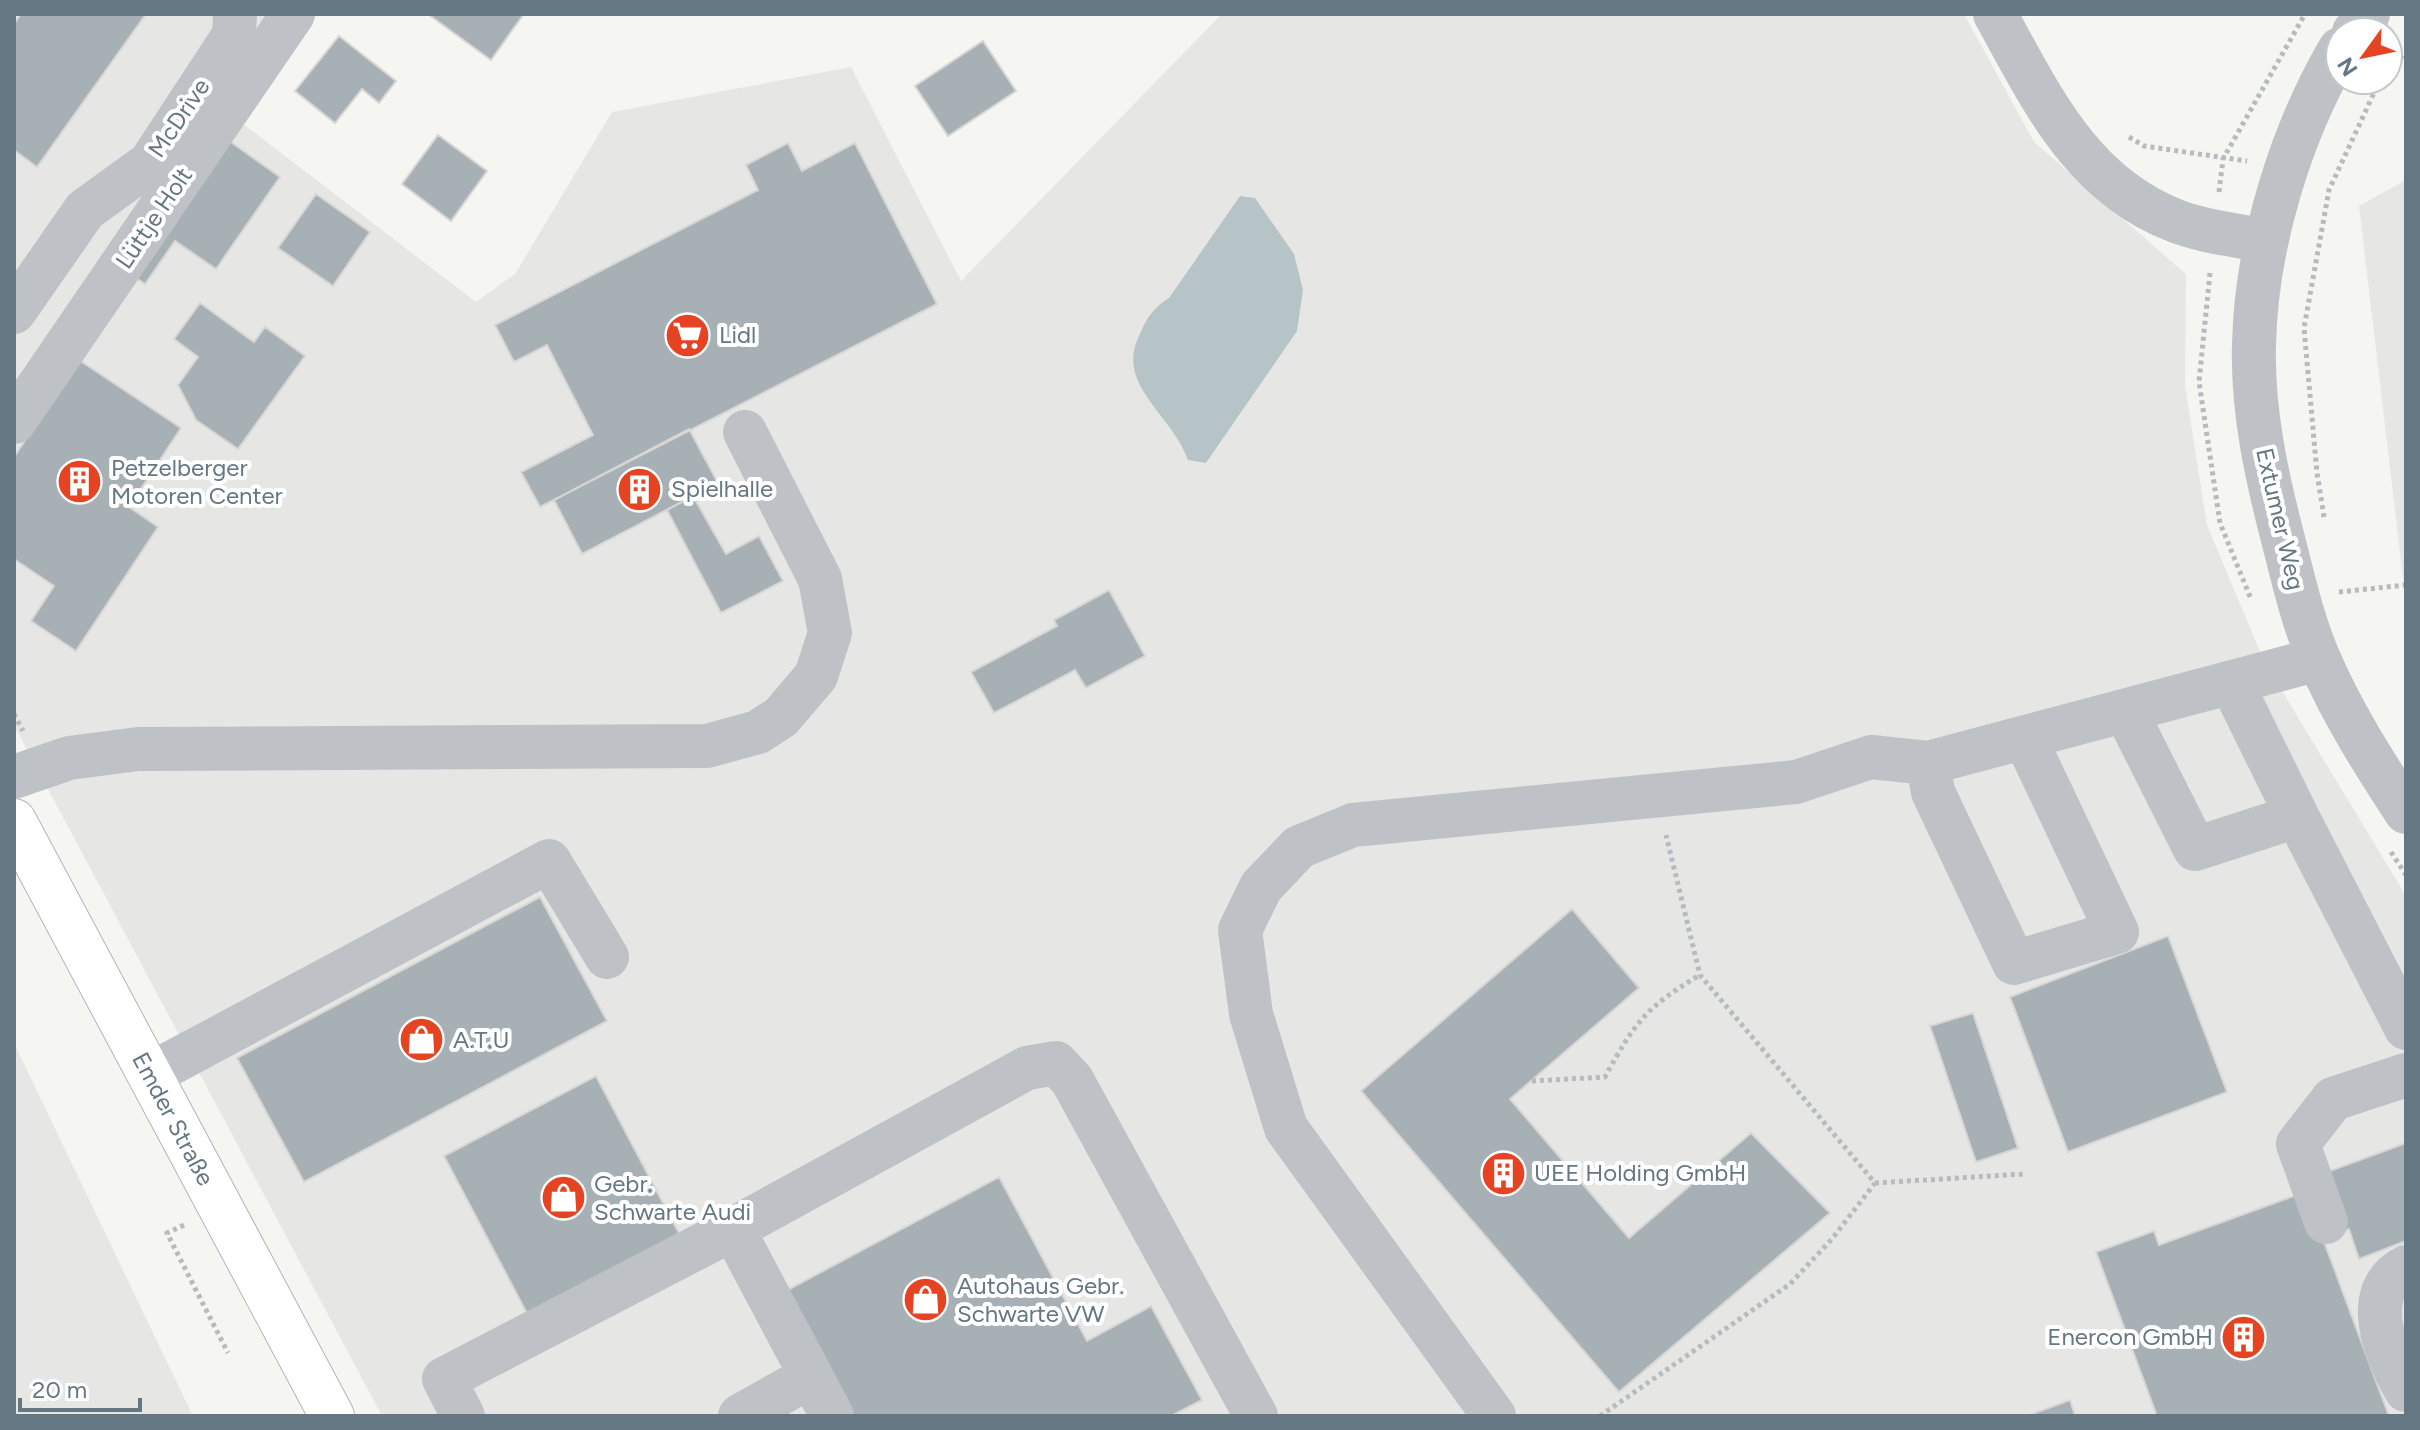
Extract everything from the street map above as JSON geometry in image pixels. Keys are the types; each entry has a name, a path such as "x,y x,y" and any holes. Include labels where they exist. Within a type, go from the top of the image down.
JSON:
{"main road":[{"name":"Emder Straße","path":"14,821 332,1416"}],"street":[{"name":"McDrive","path":"14,312 63,237 85,210 150,163 234,35 235,14"},
{"name":"Lüttje Holt","path":"14,422 293,14"},
{"path":"1995,14 2055,123 2096,173 2139,205 2179,223 2266,241"},
{"name":"Extumer Weg","path":"2324,84 2287,164 2266,241 2253,345 2263,461 2323,589 2319,659 2365,748 2406,812"},
{"path":"14,777 69,758 138,749 707,746 758,732 781,717 816,676 830,633 820,579 745,432"},
{"path":"1494,1416 1286,1128 1251,1014 1240,930 1261,887 1299,847 1353,825 1796,782 1871,757 1928,763 2319,659"},
{"path":"2232,684 2406,1028"},
{"path":"2126,712 2195,849 2297,816"},
{"path":"1928,763 1933,792 2014,963 2117,932 2025,738"},
{"path":"149,1075 549,861 607,957"},
{"path":"463,1416 444,1379 733,1229 1027,1068 1056,1063 1072,1080 1256,1416"},
{"path":"2326,1222 2298,1144 2333,1099 2406,1075"},
{"path":"733,1229 832,1416"},
{"path":"2406,1267 2383,1288 2377,1309 2406,1390"},
{"path":"740,1416 811,1376"}],"path":[{"path":"2327,533 2317,473 2304,328 2329,190 2373,96"},
{"path":"2117,131 2144,146 2223,159"},
{"path":"2323,589 2406,585"},
{"path":"2323,589 2342,604"},
{"path":"1657,795 1700,975 1875,1183"},
{"path":"1532,1081 1605,1077 1628,1035 1657,1000 1700,975"},
{"path":"1600,1416 1790,1284 1832,1239 1875,1183 2025,1174"}],"shaded area":[{"path":"14,14 316,14 238,120 476,302 515,274 612,112 851,67 961,281 1222,14 1964,14 2034,142 2186,274 2185,386 2207,525 2264,661 2406,896 2406,1416 382,1416 14,725"},
{"path":"2406,180 2406,603 2359,206"},
{"path":"1240,196 1255,198 1294,254 1303,290 1297,331 1206,463 1188,460 1180,443 1140,385 1134,370 1134,354 1139,336 1151,314 1169,298"},
{"path":"14,1043 193,1416 14,1416"}],"building":[{"path":"21,14 146,14 37,167 14,150 14,24"},
{"path":"428,14 523,14 523,15 491,60"},
{"path":"339,36 396,81 379,103 362,89 335,123 295,91"},
{"path":"983,41 1016,91 948,136 915,86"},
{"path":"438,135 487,171 451,221 402,184"},
{"path":"228,140 280,177 216,269 175,241 145,284 133,276"},
{"name":"Lidl","path":"788,143 802,171 855,143 937,304 540,507 521,472 593,435 547,345 514,362 495,325 758,190 746,165"},
{"path":"316,194 370,232 333,286 278,248"},
{"path":"200,303 254,342 265,327 305,356 238,449 196,420 178,385 198,357 174,339"},
{"name":"Petzelberger Motoren Center","path":"79,360 181,428 129,507 158,527 76,651 31,621 54,586 14,559 14,457"},
{"name":"Spielhalle","path":"689,429 718,483 582,554 554,500"},
{"path":"693,496 726,554 759,536 783,581 721,613 667,510"},
{"path":"1109,590 1145,656 1086,688 1075,670 994,713 971,672 1057,626 1054,620"},
{"name":"A.T.U","path":"540,897 607,1021 304,1182 237,1058"},
{"name":"UEE Holding GmbH","path":"1572,909 1639,988 1510,1099 1629,1238 1751,1133 1830,1213 1619,1392 1361,1091"},
{"path":"2168,936 2227,1092 2068,1152 2010,997"},
{"path":"1973,1013 2018,1148 1976,1162 1930,1026"},
{"name":"Gebr. Schwarte Audi","path":"596,1076 683,1241 531,1321 444,1156"},
{"name":"Enercon GmbH","path":"2406,1143 2406,1241 2359,1259 2349,1229 2323,1239 2389,1416 2157,1416 2096,1252 2154,1231 2159,1245 2305,1192 2327,1172"},
{"name":"Autohaus Gebr. Schwarte VW","path":"999,1177 1087,1341 1151,1306 1202,1400 1171,1416 848,1416 782,1293"},
{"path":"2070,1400 2075,1416 2027,1416"}],"place":[{"name":"Lidl","path":"688,335"},
{"name":"Petzelberger Motoren Center","path":"80,482"},
{"name":"Spielhalle","path":"640,489"},
{"name":"A.T.U","path":"422,1040"},
{"name":"UEE Holding GmbH","path":"1503,1173"},
{"name":"Gebr. Schwarte Audi","path":"563,1198"},
{"name":"Autohaus Gebr. Schwarte VW","path":"926,1300"},
{"name":"Enercon GmbH","path":"2244,1337"}]}
